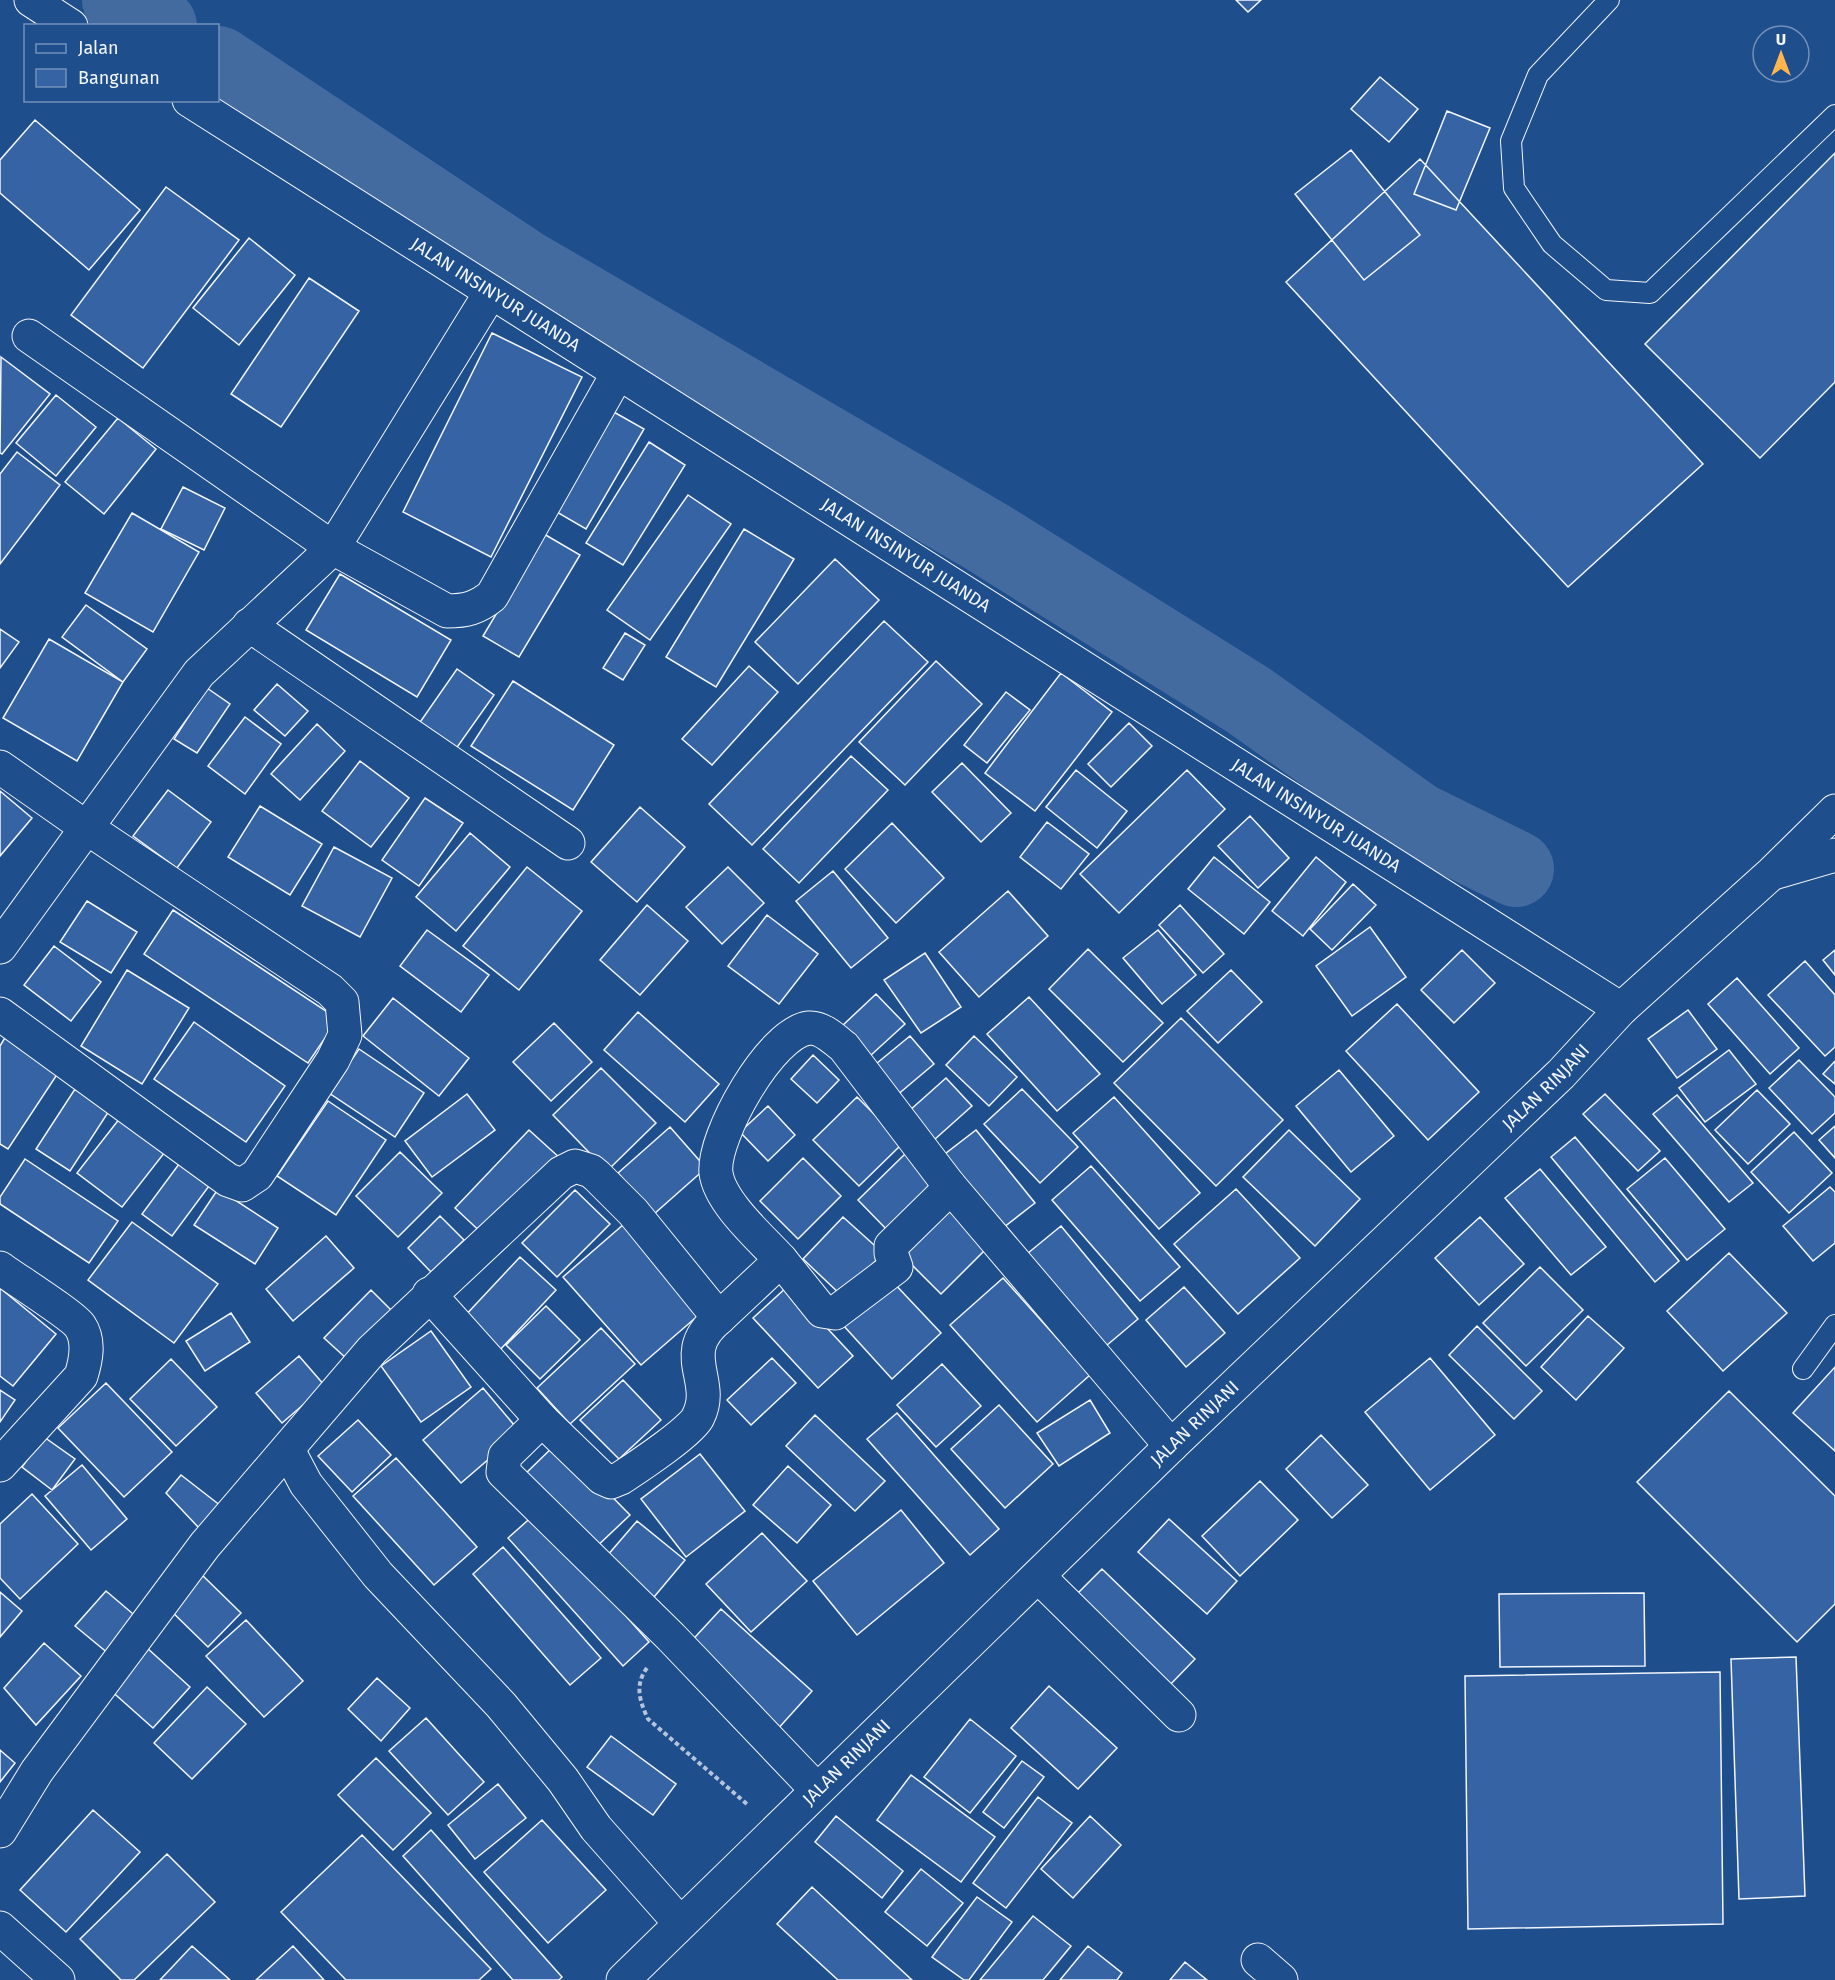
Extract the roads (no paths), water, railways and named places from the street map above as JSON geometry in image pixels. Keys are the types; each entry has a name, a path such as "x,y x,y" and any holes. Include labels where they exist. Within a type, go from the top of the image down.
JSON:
{"street":[{"path":"31,0 68,24"},
{"name":"JALAN INSINYUR JUANDA","path":"192,102 1622,1009"},
{"path":"0,947 199,673 333,548 491,292"},
{"path":"29,336 333,548 447,611 464,611 479,606 492,596 618,373"},
{"path":"249,626 568,843"},
{"path":"0,766 87,828 330,990 342,1002 345,1035 333,1060 256,1175 242,1185 228,1180 0,1014"},
{"name":"JALAN RINJANI","path":"623,1980 1171,1446 1561,1074 1622,1009 1772,873 1835,811"},
{"path":"1772,873 1835,855"},
{"path":"949,1185 942,1196 891,1246 896,1267 835,1313 822,1311 781,1260 724,1197 716,1172 721,1144 742,1095 757,1072 795,1032 810,1028 823,1031 844,1047 949,1185 1171,1446"},
{"path":"0,1831 37,1771 205,1545 372,1350 429,1294 561,1173 575,1166 591,1171 633,1212 719,1318"},
{"path":"429,1294 542,1420 602,1478 611,1482 621,1478 697,1420 702,1404 703,1382 698,1363 698,1349 702,1336 781,1260"},
{"path":"0,1268 80,1326 86,1342 86,1359 81,1376 0,1465"},
{"path":"542,1420 505,1456 503,1472 671,1637 817,1790"},
{"path":"288,1450 306,1484 378,1575 501,1705 563,1780 596,1828 681,1923"},
{"path":"1039,1576 1179,1715"},
{"path":"0,1928 58,1980"}],"lane":[{"path":"1609,0 1538,75 1511,141 1514,188 1552,244 1606,290 1650,293 1835,116"},
{"path":"1803,1369 1835,1325"}],"waterway":[{"path":"120,0 156,24"},
{"path":"219,65 522,266 987,537 1248,700 1417,820 1516,869"}]}
